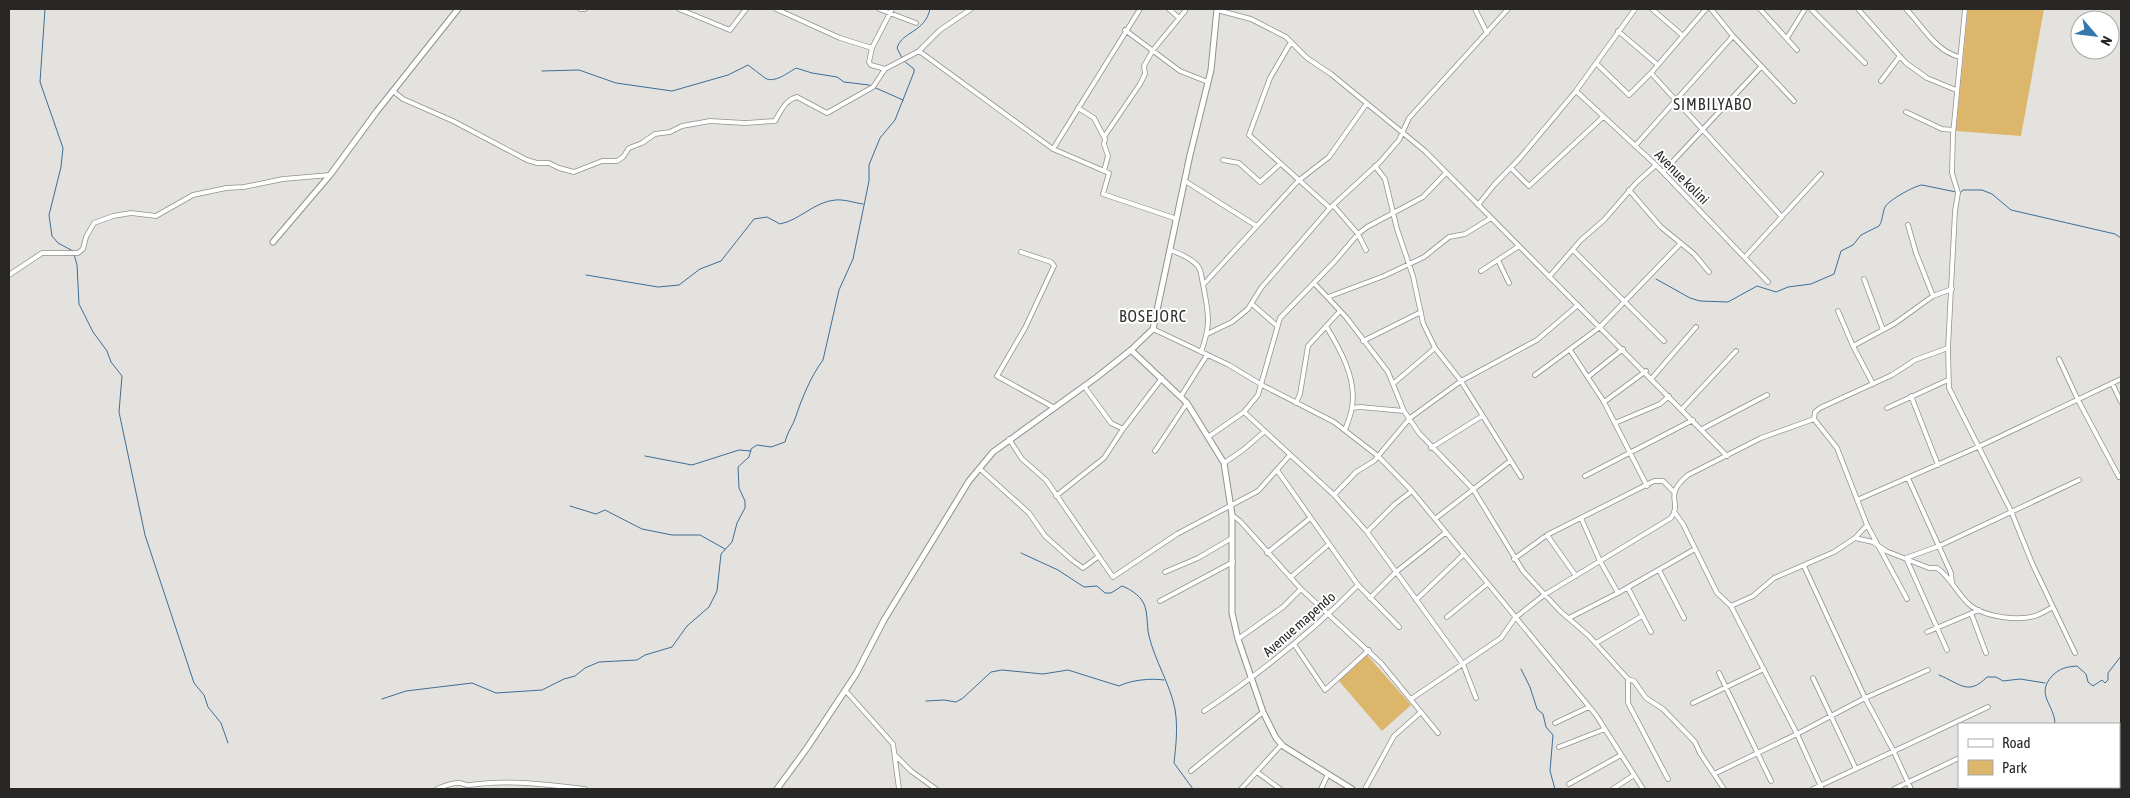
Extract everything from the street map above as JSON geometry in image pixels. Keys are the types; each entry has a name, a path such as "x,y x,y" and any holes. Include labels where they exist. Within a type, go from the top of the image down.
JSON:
{"street":[{"path":"273,242 330,175 458,9"},
{"path":"679,9 730,30 746,9"},
{"path":"776,9 840,38 872,48"},
{"path":"879,9 891,11 916,23"},
{"path":"393,91 492,140 527,160 538,163 549,162 558,168 574,172 602,161 617,161 623,157 629,148 642,143 654,134 670,132 682,126 710,121 745,123 774,121 791,98 797,97 827,113 873,87 884,69 919,50 940,30 971,9"},
{"path":"1053,149 1140,9"},
{"path":"1169,9 1179,18"},
{"path":"777,789 846,690 884,620 969,481 979,468 1008,439 1132,350 1153,329 1208,82 1217,9 1251,19 1291,42 1307,58 1331,74 1402,131 1646,371 1727,456"},
{"path":"1475,9 1487,33"},
{"path":"1207,334 1232,322 1252,304 1261,288 1331,207 1375,166 1399,140 1409,118 1508,9"},
{"path":"1478,205 1576,91 1635,9"},
{"path":"1652,9 1682,35"},
{"path":"1597,64 1629,95 1651,73 1706,9"},
{"path":"1711,9 1733,36 1794,102"},
{"path":"1760,9 1797,50"},
{"path":"1787,38 1805,9"},
{"path":"1811,9 1865,63"},
{"path":"1858,9 1900,56 1927,78 1956,90"},
{"path":"1906,9 1936,44 1952,55 1960,57"},
{"path":"1960,9 1965,11 1953,130 1952,173 1958,193 1955,211 1948,348 1949,388 1980,446 2011,511 2032,563 2075,653"},
{"path":"884,69 871,65 869,62 872,48 891,11"},
{"path":"1104,137 1140,84 1145,74 1144,66 1152,50 1185,11"},
{"path":"1126,30 1180,71 1208,82"},
{"path":"1618,31 1658,65"},
{"path":"1635,146 1733,36"},
{"path":"1291,42 1270,78 1248,135 1331,207 1358,234 1366,250"},
{"path":"919,50 1053,149 1109,173 1103,194 1177,219"},
{"path":"1881,81 1900,56"},
{"path":"1663,172 1761,67"},
{"path":"1651,73 1782,217"},
{"name":"Avenue kolini","path":"1576,91 1656,165 1768,282"},
{"path":"1203,284 1298,180 1329,156 1367,103"},
{"path":"1078,108 1094,118 1104,137 1108,156 1104,171"},
{"path":"1906,112 1942,129 1953,130"},
{"path":"1510,168 1529,186 1603,117"},
{"path":"1223,160 1239,163 1260,182 1280,164"},
{"path":"1550,277 1572,250 1604,220 1629,190 1656,165"},
{"path":"1375,166 1385,179 1424,323 1435,348 1461,381 1521,477"},
{"path":"1208,437 1244,412 1258,395 1262,386 1276,325 1280,318 1358,234 1367,227 1423,197 1446,173"},
{"path":"1745,257 1821,174"},
{"path":"9,275 42,254 78,253 83,249 86,237 94,223 113,216 132,213 156,216 193,195 283,179 330,175"},
{"path":"1185,182 1256,225"},
{"path":"1629,190 1661,227 1694,254 1709,272"},
{"path":"1328,297 1384,276 1424,257 1449,238 1465,234 1491,218"},
{"path":"1908,225 1916,253 1933,296"},
{"path":"1535,375 1600,327 1680,244"},
{"path":"1481,271 1518,246"},
{"path":"1170,250 1179,253 1198,266 1208,305 1209,326 1201,352"},
{"path":"1572,250 1664,341"},
{"path":"1021,252 1051,262 1054,266 1025,328 997,376 1053,407"},
{"path":"1498,260 1509,283"},
{"path":"1864,279 1883,330"},
{"path":"1314,283 1340,311 1394,383 1404,412 1431,448 1473,489 1487,509 1514,559 1544,595 1596,643 1628,679 1634,682 1646,698 1663,709 1695,742 1700,753 1724,789"},
{"path":"1853,346 1883,330 1933,296 1952,289"},
{"path":"1252,304 1276,325"},
{"path":"1334,496 1356,472 1374,461 1410,418 1461,381 1537,340 1578,305"},
{"path":"1296,403 1300,394 1308,346 1340,311"},
{"path":"1838,311 1853,346 1873,384"},
{"path":"1363,341 1421,312"},
{"path":"1326,326 1348,368 1352,390 1352,408 1345,430"},
{"path":"1652,378 1696,327"},
{"path":"1153,329 1229,365 1262,386 1334,422 1378,456 1435,518 1486,584 1590,707 1643,789"},
{"path":"1394,383 1435,348"},
{"path":"1907,599 1867,525 1837,448 1814,419 1815,412 1892,375 1915,360 1948,348"},
{"path":"1588,377 1623,349"},
{"path":"1132,350 1187,403 1224,463 1232,515 1232,613 1238,639 1253,678 1263,712 1276,738 1281,744 1352,789"},
{"path":"1570,350 1604,402 1647,486"},
{"path":"1682,409 1736,351"},
{"path":"1181,396 1207,355"},
{"path":"2060,359 2078,400 2119,478"},
{"path":"1604,402 1646,371"},
{"path":"1056,496 1104,458 1123,429 1162,378"},
{"path":"1857,500 1980,446 2121,379"},
{"path":"1887,408 1948,380"},
{"path":"2112,383 2121,402"},
{"path":"1084,386 1111,423 1123,429"},
{"path":"1702,429 1767,395"},
{"path":"1614,423 1660,404 1670,396"},
{"path":"1911,396 1938,465"},
{"path":"1155,451 1187,403"},
{"path":"1352,408 1360,407 1404,412"},
{"path":"1244,412 1334,496 1367,532 1463,664 1476,698"},
{"path":"1431,448 1482,416"},
{"path":"1673,491 1678,483 1688,475 1761,438 1814,419"},
{"path":"1585,476 1692,420"},
{"path":"1224,463 1243,450 1264,431"},
{"path":"1008,439 1022,459 1046,480 1113,577 1177,534 1258,491 1290,455"},
{"path":"1435,518 1510,461"},
{"path":"979,468 1029,513 1045,536 1072,560 1084,568 1099,556"},
{"path":"1277,470 1309,519 1358,585 1399,627"},
{"path":"1908,478 1952,573 1952,583"},
{"path":"1514,559 1547,535 1658,480 1664,481 1673,491 1675,513 1683,524 1717,593 1731,606 1797,734 1821,787"},
{"path":"1906,558 1939,546 2079,480"},
{"path":"1367,532 1395,504 1412,491"},
{"path":"1411,699 1501,638 1515,618 1544,595 1671,518 1675,513"},
{"path":"1232,515 1240,521 1301,589 1369,650 1438,733"},
{"path":"1581,518 1600,561 1618,593"},
{"path":"1267,553 1309,519"},
{"path":"1731,606 1754,596 1774,578 1834,552 1855,538 1867,525"},
{"path":"1370,598 1396,572 1445,533"},
{"path":"1547,535 1576,576"},
{"path":"1165,572 1198,558 1232,538"},
{"path":"1855,538 1879,545 1886,551 1929,568 1937,568 1970,605 1979,610 2011,618 2034,616 2052,607"},
{"path":"1291,577 1328,545"},
{"path":"1569,618 1628,588 1696,549"},
{"path":"1416,600 1463,555"},
{"path":"1906,558 1947,650"},
{"path":"1160,601 1233,562"},
{"path":"1804,566 1865,698 1894,752 1911,789"},
{"path":"1659,570 1684,618"},
{"path":"1447,617 1486,584"},
{"name":"Avenue mapendo","path":"1204,711 1253,678 1330,614 1358,585"},
{"path":"1628,588 1651,632"},
{"path":"1238,639 1283,606 1301,589"},
{"path":"1927,632 1979,610"},
{"path":"1970,613 1986,653"},
{"path":"1596,643 1642,616"},
{"path":"1294,644 1325,690 1369,650"},
{"path":"1693,703 1764,670"},
{"path":"1714,774 1797,734 1865,698 1928,670"},
{"path":"1719,673 1771,781"},
{"path":"1813,678 1856,769"},
{"path":"1628,679 1628,703 1668,779"},
{"path":"846,690 893,744 899,789"},
{"path":"1555,723 1590,707"},
{"path":"1813,789 1821,787 1988,707"},
{"path":"1191,771 1263,712"},
{"path":"1365,789 1394,736 1421,712"},
{"path":"1559,747 1605,729"},
{"path":"1241,789 1281,744"},
{"path":"895,755 936,789"},
{"path":"1569,784 1621,755"},
{"path":"1894,789 1958,758"},
{"path":"1257,772 1280,789"},
{"path":"1321,789 1328,774"},
{"path":"1613,789 1634,775"},
{"path":"437,789 447,784 460,783 467,786 488,783 534,784 585,789"},
{"path":"924,789 928,784"}],"green space":[{"path":"1968,9 2044,9 2021,136 1956,131"},
{"path":"1367,655 1411,705 1382,731 1339,681"}],"waterway":[{"path":"45,9 40,82 63,148 61,167 49,215 52,236 58,243 73,251"},
{"path":"902,58 897,48 900,42 923,23 930,9"},
{"path":"382,699 406,691 472,683 496,693 542,690 564,679 575,676 585,668 599,662 637,660 645,655 672,647 687,626 709,607 717,591 721,554 732,542 737,523 745,508 745,501 739,488 738,467 749,457 751,449 757,445 771,447 785,442 807,387 823,360 839,290 853,259 869,181 869,165 880,138 895,120 914,72 914,69 904,61"},
{"path":"542,71 579,70 616,83 672,91 728,75 748,65 763,76 773,80 796,68 837,77 844,82 869,85 903,100"},
{"path":"1656,279 1690,298 1700,301 1728,302 1757,286 1776,292 1788,287 1811,284 1834,274 1841,251 1853,245 1861,235 1879,226 1885,207 1896,197 1922,185 1956,192"},
{"path":"1960,193 1963,190 1982,190 1992,194 2011,210 2115,234 2121,238"},
{"path":"586,275 658,287 679,285 700,269 721,261 754,219 767,217 780,224 794,219 827,201 842,200 863,204"},
{"path":"74,254 77,265 79,304 93,332 122,376 119,412 145,535 194,683 204,695 208,707 221,723 228,743"},
{"path":"645,456 692,465 739,450 751,451"},
{"path":"570,506 596,514 605,510 642,529 672,535 700,535 725,549"},
{"path":"1021,553 1058,570 1084,587 1097,586 1105,593 1111,593 1122,586 1132,591 1144,603 1152,645 1175,709 1177,729 1174,763 1193,789"},
{"path":"2055,723 2045,695 2047,683 2052,676 2063,668 2077,666 2086,674 2088,682 2093,686 2102,680 2105,683 2108,680 2108,673 2121,656"},
{"path":"1521,669 1530,687 1537,709 1543,714 1546,727 1553,735 1550,771 1555,789"},
{"path":"926,701 944,700 956,702 963,698 991,672 1002,670 1043,674 1068,670 1119,686 1141,680 1164,680"},
{"path":"1939,675 1959,685 1969,687 1975,686 1987,677 1996,677 2003,681 2020,679 2045,683"}],"district":[{"name":"SIMBILYABO","path":"1713,104"},
{"name":"BOSEJORC","path":"1153,316"}]}
